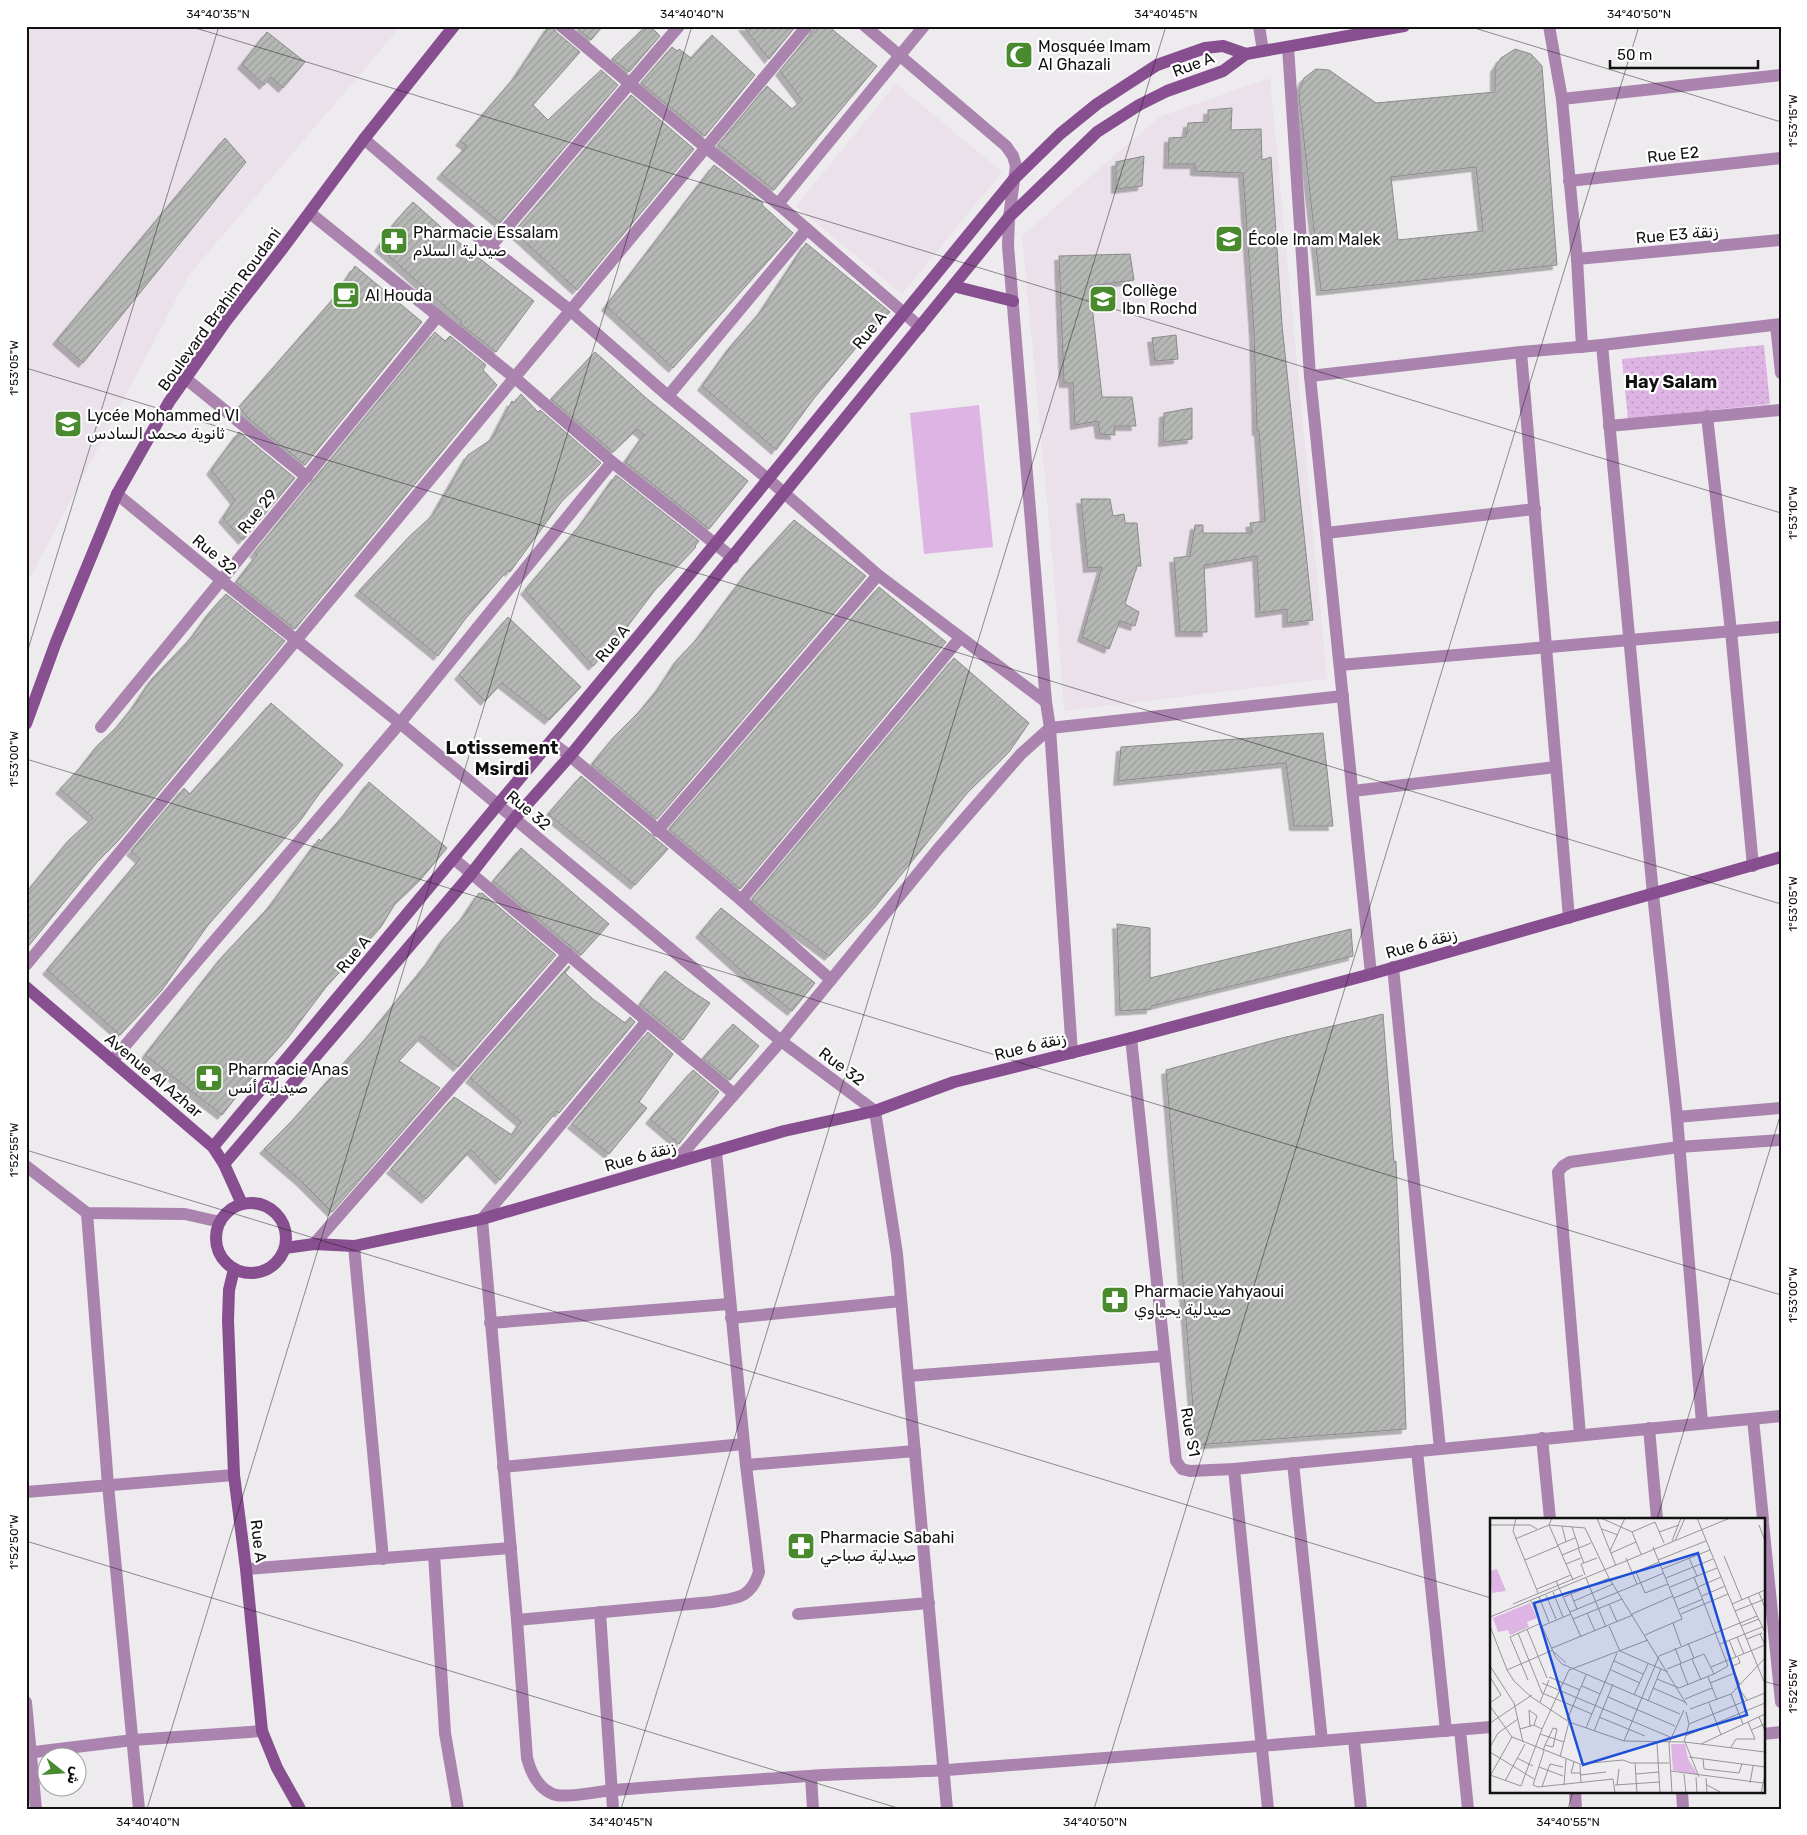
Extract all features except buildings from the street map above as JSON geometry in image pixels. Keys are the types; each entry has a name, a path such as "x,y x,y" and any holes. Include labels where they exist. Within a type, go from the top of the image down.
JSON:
{"street":[{"name":"Boulevard Brahim Roudani","path":"26,724 56,642 117,494 185,378 364,139 454,26"},
{"path":"561,26 705,148 778,204 920,327"},
{"path":"490,247 679,26"},
{"path":"26,965 807,26"},
{"path":"865,26 1006,146 1013,156 1016,166 1009,217 1008,246 1046,702 1050,728 1072,1052"},
{"path":"778,204 924,26"},
{"path":"1260,26 1263,51"},
{"path":"1246,54 1404,26"},
{"path":"1549,26 1562,99 1582,346"},
{"name":"Rue A","path":"213,1147 454,860 1014,179 1075,122 1105,99 1157,65 1205,48 1223,46 1246,54"},
{"path":"1288,47 1310,376 1371,974"},
{"name":"Rue A","path":"224,1164 471,874 514,819 570,756 732,558 783,492 1009,217 1097,132 1139,105 1167,91 1223,71 1246,54"},
{"path":"1562,99 1781,75"},
{"path":"364,139 490,247 571,311 878,575 1046,702"},
{"name":"Rue E2","path":"1569,181 1781,158"},
{"path":"310,213 515,378 612,462 732,558"},
{"path":"668,396 807,229"},
{"name":"Rue E3 زنقة","path":"1576,259 1781,240"},
{"path":"953,286 1013,301"},
{"name":"Rue 29","path":"101,727 438,316"},
{"path":"1310,376 1778,325 1781,373"},
{"path":"1602,345 1653,894 1677,1117 1702,1423"},
{"path":"1521,352 1569,918"},
{"path":"185,378 307,476"},
{"path":"1609,426 1781,410"},
{"path":"1708,416 1753,866"},
{"path":"112,1061 400,723 612,462"},
{"name":"Rue 32","path":"117,494 400,723 781,1040 875,1111"},
{"path":"1326,533 1535,509"},
{"path":"657,831 878,575"},
{"path":"1340,665 1781,627"},
{"path":"741,900 960,638"},
{"path":"675,1162 781,1040 957,827 1021,754 1050,728 1343,696"},
{"path":"551,742 741,900 831,980"},
{"path":"1353,791 1556,767"},
{"name":"Rue 6 زنقة","path":"285,1248 314,1244 354,1246 482,1219 784,1131 875,1111 954,1082 1131,1038 1371,974 1781,858"},
{"path":"454,860 734,1094"},
{"path":"314,1244 568,954"},
{"path":"1393,967 1440,1449"},
{"name":"Avenue Al Azhar","path":"26,986 213,1147 224,1164 242,1204"},
{"path":"347,986 365,999"},
{"path":"646,1022 482,1219 517,1620 526,1758 537,1782 547,1791 565,1795 812,1776 944,1770 1354,1740 1490,1727"},
{"name":"Rue S1","path":"1131,1038 1176,1462 1182,1469 1190,1471 1234,1469"},
{"path":"1677,1117 1781,1108"},
{"path":"875,1111 897,1254 947,1809"},
{"path":"1580,1435 1558,1172 1562,1166 1570,1162 1679,1147 1781,1140"},
{"path":"517,1620 712,1602 738,1598 748,1592 755,1584 759,1572 729,1304 716,1152"},
{"path":"26,1166 88,1213 185,1214 220,1222"},
{"path":"254,1203 266,1206 276,1213 284,1224 286,1235 285,1248 281,1257 274,1265 254,1273 234,1269 220,1253 217,1243 217,1232 220,1222 226,1214 242,1204 254,1203"},
{"path":"88,1213 108,1485 139,1809"},
{"path":"354,1246 383,1559"},
{"name":"Rue A","path":"234,1269 229,1290 228,1320 234,1475 246,1570 262,1731 277,1768 300,1809"},
{"path":"731,1318 901,1301"},
{"path":"490,1323 729,1304"},
{"path":"908,1376 1164,1356"},
{"path":"1268,1809 1234,1469 1781,1416"},
{"path":"1753,1419 1763,1518"},
{"path":"1649,1428 1657,1518"},
{"path":"1542,1438 1550,1518"},
{"path":"503,1466 744,1444"},
{"path":"746,1465 915,1451"},
{"path":"1417,1451 1446,1731"},
{"path":"1293,1463 1322,1741"},
{"path":"26,1492 234,1475"},
{"path":"1764,1531 1779,1660 1781,1702"},
{"path":"246,1570 511,1548"},
{"path":"434,1554 445,1733 458,1809"},
{"path":"798,1614 929,1603"},
{"path":"600,1612 613,1809"},
{"path":"26,1702 28,1752 36,1809"},
{"path":"1460,1730 1468,1809"},
{"path":"28,1752 133,1740 262,1731"},
{"path":"1764,1734 1781,1732"},
{"path":"1354,1740 1361,1809"},
{"path":"812,1776 814,1809"},
{"path":"1575,1792 1576,1809"},
{"path":"1682,1792 1684,1809"}],"shaded area":[{"name":"Lycée Mohammed VI ثانوية محمد السادس","path":"26,26 401,26 189,275 31,576 26,573"},
{"path":"1270,78 1327,679 1064,711 1054,576 1022,236 1159,117"},
{"path":"896,84 1002,172 902,294 796,206"},
{"path":"1764,345 1770,404 1628,419 1622,359"},
{"path":"979,405 993,547 924,554 910,413"}],"place":[{"name":"Mosquée Imam Al Ghazali","path":"1019,55"},
{"name":"École Imam Malek","path":"1229,239"},
{"name":"Pharmacie Essalam صيدلية السلام","path":"394,241"},
{"name":"Al Houda","path":"346,295"},
{"name":"Collège Ibn Rochd","path":"1103,299"},
{"name":"Lycée Mohammed VI ثانوية محمد السادس","path":"68,424"},
{"name":"Pharmacie Anas صيدلية أنس","path":"209,1078"},
{"name":"Pharmacie Yahyaoui صيدلية يحياوي","path":"1115,1300"},
{"name":"Pharmacie Sabahi صيدلية صباحي","path":"801,1546"}],"district":[{"name":"Hay Salam","path":"1671,382"},
{"name":"Lotissement Msirdi","path":"502,758"}]}
